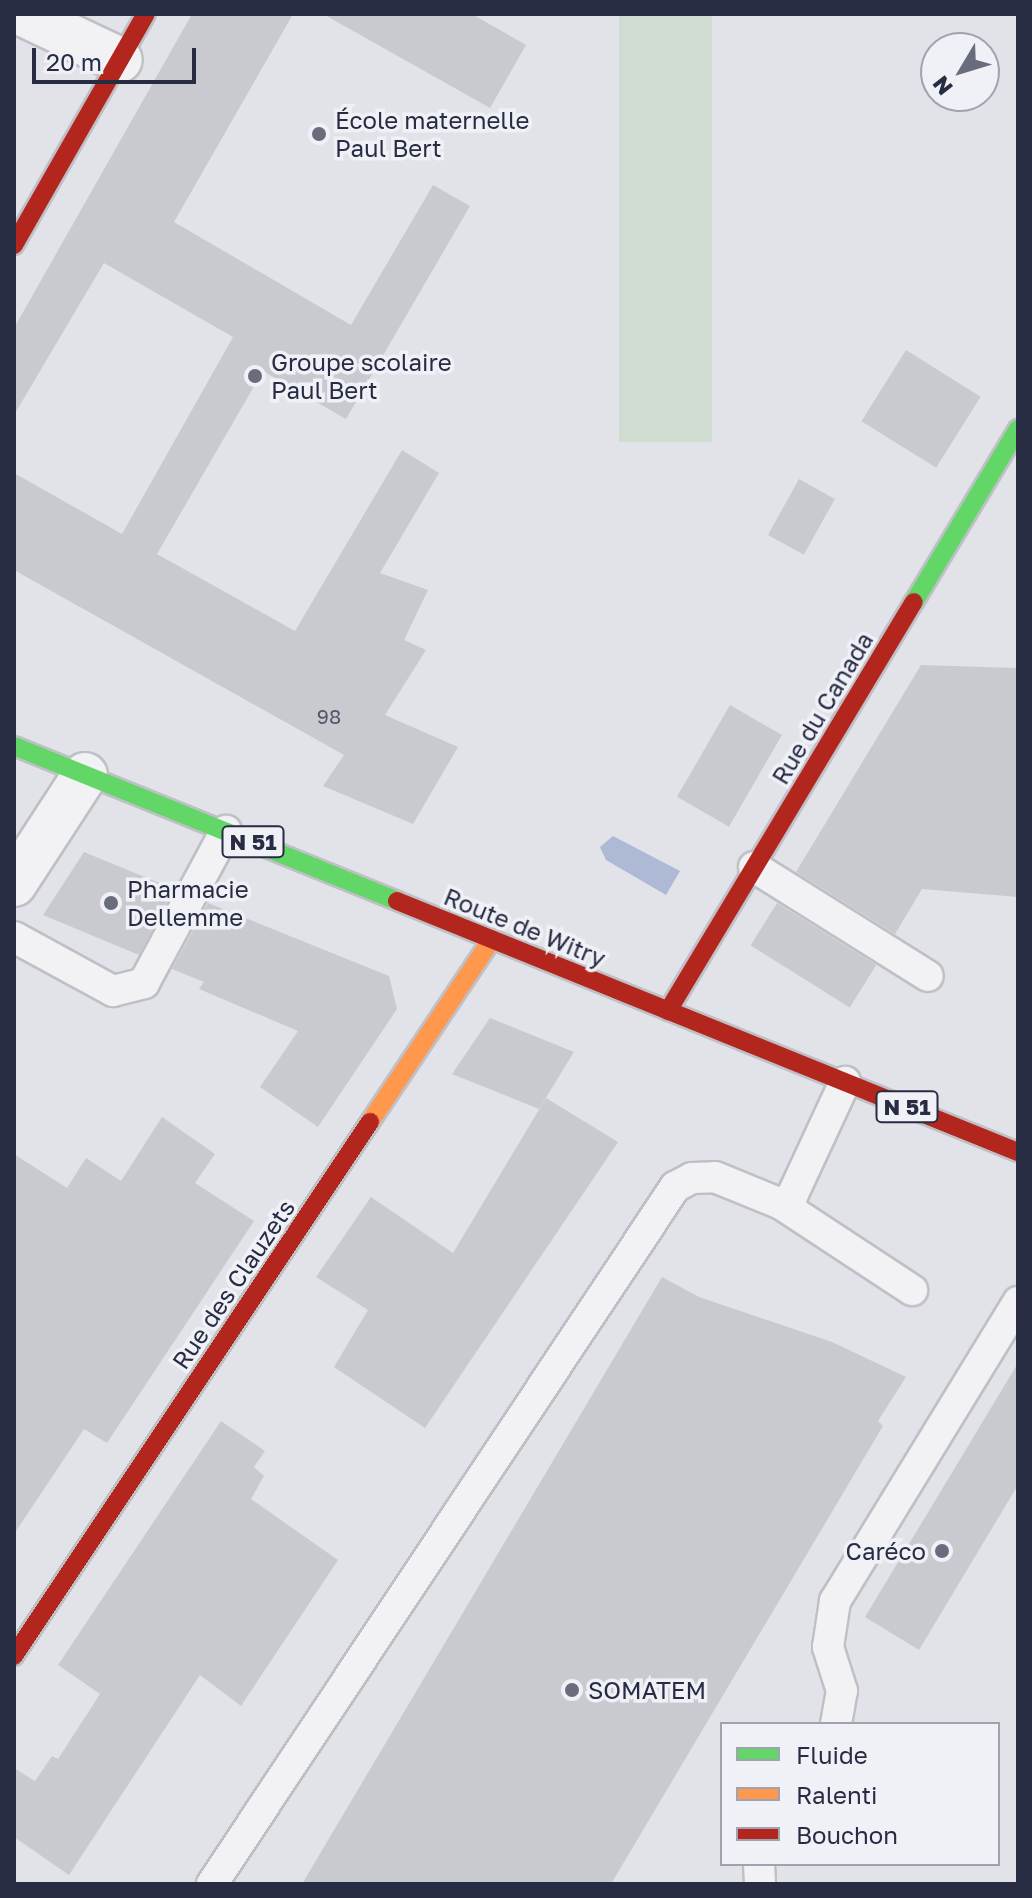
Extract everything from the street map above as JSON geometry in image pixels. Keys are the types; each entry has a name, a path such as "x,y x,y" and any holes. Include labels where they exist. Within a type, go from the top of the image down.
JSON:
{"street":[{"path":"23,14 120,60"},
{"path":"14,245 146,14"},
{"name":"Rue du Canada","path":"668,1011 1018,429"},
{"name":"Route de Witry","path":"14,746 1018,1152"},
{"path":"14,884 85,775"},
{"name":"Rue des Clauzets","path":"14,1656 492,939"}],"lane":[{"path":"14,937 113,991 144,983 226,831"},
{"path":"754,867 928,976"},
{"path":"781,1204 792,1196 845,1082"},
{"path":"212,1884 675,1187 692,1178 715,1177 781,1204 912,1290"},
{"path":"836,1722 842,1691 828,1647 835,1601 1018,1302"}],"shaded area":[{"path":"619,14 712,14 712,442 619,442"}],"water":[{"path":"613,836 680,871 666,895 606,860 600,847"}],"building":[{"path":"192,14 293,14 174,222 351,325 433,185 470,206 346,419 263,371 157,554 295,631 402,450 439,473 380,573 428,590 404,640 426,650 385,715 458,747 413,824 323,786 344,755 14,570 14,473 122,534 233,337 104,263 14,415 14,328"},
{"path":"323,14 472,14 526,45 490,108"},
{"path":"906,350 981,397 936,468 861,421"},
{"path":"799,479 835,499 804,555 768,535"},
{"path":"921,665 1018,668 1018,897 922,889 895,934 796,872"},
{"path":"730,705 782,735 729,827 677,797"},
{"name":"Pharmacie Dellemme","path":"84,852 174,889 139,955 43,915"},
{"path":"208,903 389,976 397,1009 318,1127 260,1087 298,1031 199,989 204,982 172,969"},
{"path":"777,903 876,965 850,1007 751,945"},
{"path":"490,1018 574,1052 539,1109 452,1074"},
{"path":"546,1098 618,1142 425,1428 334,1367 368,1310 316,1277 371,1197 453,1253"},
{"path":"162,1117 215,1154 195,1183 254,1221 107,1443 84,1429 14,1534 14,1154 67,1188 86,1158 121,1181"},
{"name":"SOMATEM","path":"662,1277 699,1297 832,1342 906,1377 878,1421 883,1426 611,1884 302,1884"},
{"name":"Caréco","path":"1018,1363 1018,1485 919,1650 865,1617"},
{"path":"221,1421 265,1451 254,1467 264,1476 251,1499 338,1560 241,1706 200,1675 69,1875 14,1837 14,1768 35,1781 52,1756 58,1759 100,1694 58,1665"}],"traffic: fast":[{"path":"914,602 1018,429"},
{"path":"14,746 397,901"}],"traffic: slow":[{"path":"370,1122 492,939"}],"traffic: jam":[{"path":"14,245 146,14"},
{"path":"668,1011 914,602"},
{"path":"397,901 1018,1152"},
{"path":"14,1656 370,1122"}],"place":[{"name":"École maternelle Paul Bert","path":"319,134"},
{"name":"Groupe scolaire Paul Bert","path":"255,376"},
{"name":"Pharmacie Dellemme","path":"111,903"},
{"name":"Caréco","path":"942,1551"},
{"name":"SOMATEM","path":"572,1690"}]}
